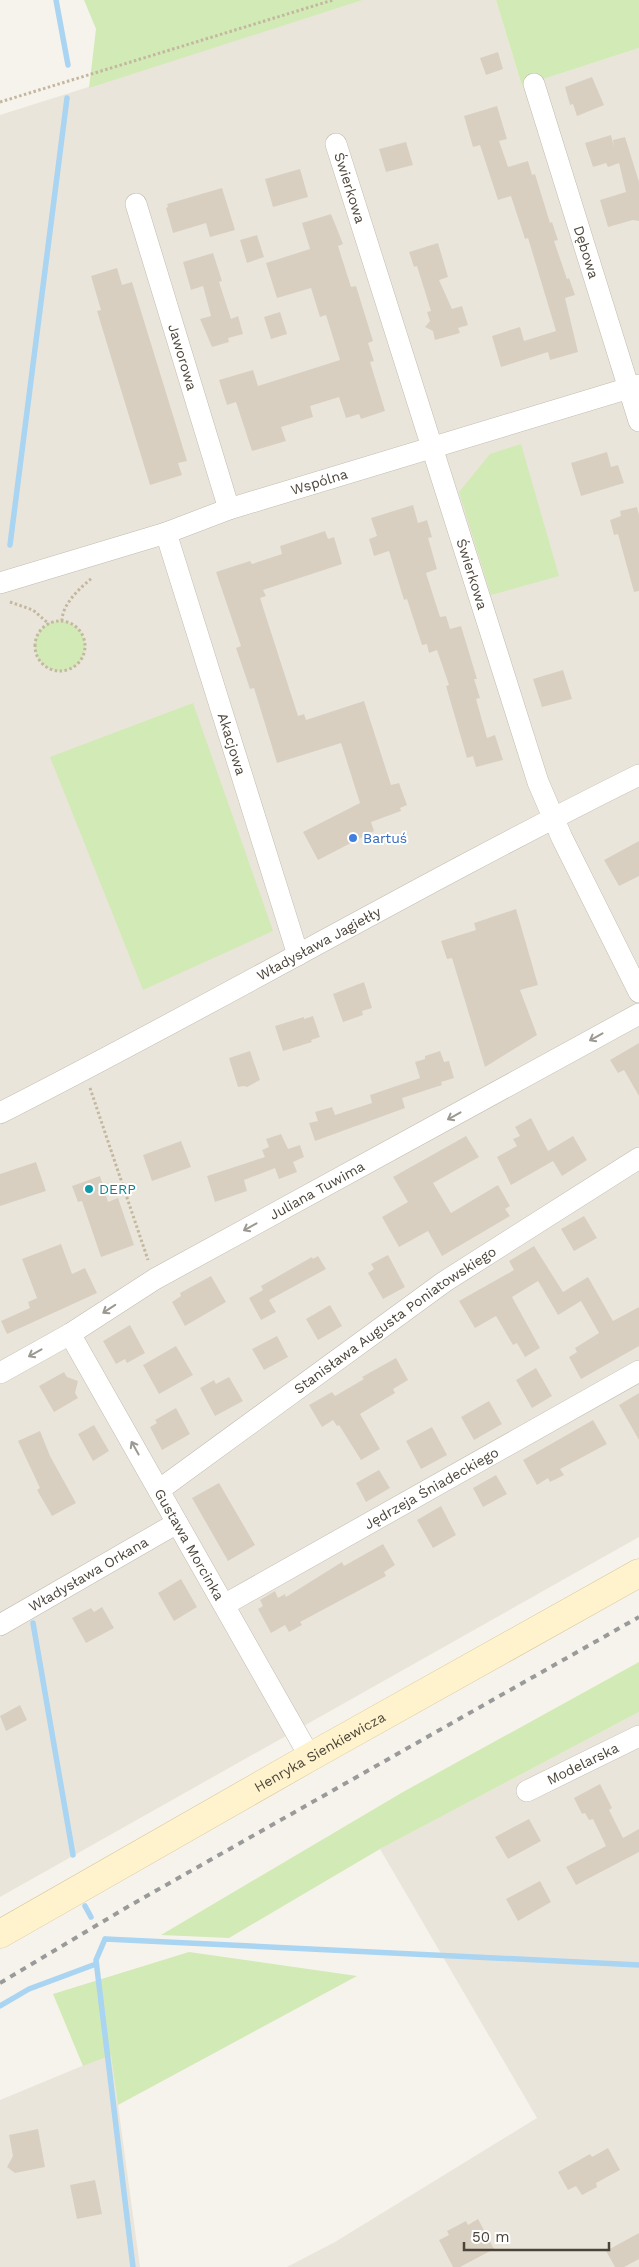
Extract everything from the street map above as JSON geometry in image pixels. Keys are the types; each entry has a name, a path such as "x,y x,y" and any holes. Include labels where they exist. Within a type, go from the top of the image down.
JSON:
{"main road":[{"name":"Henryka Sienkiewicza","path":"0,1934 310,1756 639,1573"}],"street":[{"name":"Dębowa","path":"534,84 634,386 639,421"},
{"name":"Świerkowa","path":"336,144 434,448 538,782 553,818 639,992"},
{"name":"Jaworowa","path":"136,204 229,509"},
{"name":"Wspólna","path":"3,592 229,509 634,386"},
{"name":"Akacjowa","path":"166,533 298,955"},
{"name":"Władysława Jagiełły","path":"0,1113 84,1071 553,818 639,775"},
{"name":"Juliana Tuwima","path":"0,1373 70,1334 155,1279 639,1014"},
{"name":"Stanisława Augusta Poniatowskiego","path":"158,1490 444,1282 639,1158"},
{"name":"Gustawa Morcinka","path":"70,1334 310,1756"},
{"name":"Jędrzeja Śniadeckiego","path":"224,1605 639,1371"},
{"name":"Władysława Orkana","path":"0,1625 177,1523"},
{"name":"Modelarska","path":"527,1791 639,1736"}],"path":[{"path":"0,102 333,0"},
{"path":"62,621 62,615 72,598 92,577"},
{"path":"3,592 33,610 49,624"},
{"path":"62,621 71,624 79,630 85,643 83,657 77,665 69,670 59,671 50,669 42,663 37,655 35,645 38,636 49,624 62,621"},
{"path":"84,1071 116,1171 155,1279"}],"shaded area":[{"path":"363,0 496,0 522,86 639,48 639,1537 0,1897 0,115"},
{"path":"639,1712 639,2267 287,2267 335,2242 537,2118 380,1849"},
{"path":"111,2054 140,2267 0,2267 0,2100"}],"green space":[{"path":"84,0 363,0 89,88 96,29"},
{"path":"496,0 639,0 639,48 522,86"},
{"path":"521,444 559,576 491,595 459,492 490,454"},
{"path":"60,621 70,623 78,628 83,636 85,646 83,656 78,664 70,669 60,671 50,669 42,664 37,656 35,646 37,636 42,628 50,623"},
{"path":"193,703 273,931 143,990 50,757"},
{"path":"639,1662 639,1712 380,1849 229,1938 161,1935 403,1792"},
{"path":"189,1952 357,1976 118,2105 111,2055 83,2066 53,1994"}],"building":[{"path":"498,52 503,69 486,75 480,58"},
{"path":"592,77 604,105 577,116 573,104 570,105 565,87"},
{"path":"497,106 507,139 499,141 508,167 528,161 532,175 535,174 550,223 552,222 558,240 554,241 567,279 569,278 575,295 565,298 578,352 550,360 548,352 501,367 492,336 520,327 524,341 556,331 528,238 525,239 511,196 498,200 480,145 473,147 464,116"},
{"path":"611,135 614,147 613,140 625,137 639,182 639,221 633,220 608,227 600,200 626,192 619,163 608,167 606,163 593,167 585,143"},
{"path":"406,142 413,165 386,172 379,149"},
{"path":"300,169 308,197 273,207 265,179"},
{"path":"222,188 235,230 210,237 206,223 173,233 166,208 168,207 167,204"},
{"path":"331,214 343,244 338,246 351,287 356,286 373,341 368,343 374,361 370,362 385,411 361,419 359,414 346,418 339,397 310,406 313,417 281,427 286,441 252,451 236,402 227,405 219,380 253,370 258,386 340,360 326,315 320,317 311,288 277,298 266,263 310,249 302,223"},
{"path":"257,235 264,257 247,263 240,240"},
{"path":"438,243 448,277 439,280 452,309 462,306 468,325 458,328 460,333 435,340 433,331 425,327 430,321 427,312 431,311 417,266 414,267 409,252"},
{"path":"213,253 222,281 219,282 231,319 238,316 243,334 228,338 229,342 212,347 200,319 211,316 203,286 191,290 183,262"},
{"path":"117,268 122,285 132,282 187,461 178,463 182,475 150,485 97,311 101,310 91,276"},
{"path":"280,312 287,334 271,339 264,317"},
{"path":"607,452 611,467 618,465 624,483 581,496 571,463"},
{"path":"413,505 418,523 427,520 432,537 428,538 437,569 426,573 440,617 446,616 450,629 461,626 477,679 474,679 480,698 476,699 487,738 495,735 503,760 476,767 473,756 467,758 446,686 449,685 437,650 429,653 427,644 422,645 407,599 404,600 389,551 374,556 369,539 377,536 371,518"},
{"path":"637,507 639,515 639,591 634,592 618,534 614,535 610,520 621,516 620,511"},
{"path":"325,531 328,539 334,537 342,564 263,590 266,596 260,598 298,716 304,714 306,720 364,701 391,785 399,783 407,805 400,808 401,811 371,822 374,831 318,860 303,832 360,803 341,743 277,763 254,688 250,689 236,648 241,646 216,572 250,561 252,564 282,554 280,546"},
{"path":"563,670 572,699 542,707 533,679"},
{"path":"639,841 639,876 619,886 604,860"},
{"path":"516,909 538,985 520,990 537,1035 485,1067 452,958 447,959 441,941 476,930 474,923"},
{"path":"364,982 372,1008 362,1011 363,1015 343,1022 333,994"},
{"path":"313,1016 320,1037 311,1040 312,1042 283,1051 275,1026"},
{"path":"639,1043 639,1096 624,1070 618,1073 610,1060"},
{"path":"250,1051 260,1080 247,1087 238,1087 229,1058"},
{"path":"440,1051 444,1062 449,1061 454,1078 441,1082 442,1085 402,1098 405,1108 315,1141 309,1123 318,1121 315,1112 332,1107 335,1115 372,1103 370,1095 420,1078 415,1062"},
{"path":"531,1118 548,1151 573,1136 587,1160 562,1176 553,1161 511,1185 497,1157 517,1146 513,1139 520,1136 515,1127"},
{"path":"281,1134 288,1149 300,1145 304,1157 293,1162 297,1172 279,1179 275,1168 244,1180 247,1191 215,1202 207,1176 265,1157 262,1150 269,1147 266,1139"},
{"path":"466,1136 479,1157 433,1183 451,1213 498,1185 510,1206 505,1209 510,1216 442,1256 428,1231 399,1247 382,1217 408,1202 393,1177"},
{"path":"181,1141 191,1167 152,1181 143,1155"},
{"path":"36,1162 46,1191 0,1206 0,1174"},
{"path":"100,1176 108,1202 118,1198 134,1245 101,1257 82,1201 78,1202 72,1186"},
{"path":"584,1216 597,1238 574,1251 561,1229"},
{"path":"61,1244 72,1274 85,1268 97,1293 7,1334 1,1321 30,1308 28,1302 37,1298 22,1259"},
{"path":"534,1246 563,1292 588,1277 613,1321 639,1307 639,1346 581,1379 569,1357 577,1352 575,1348 599,1333 581,1301 558,1315 538,1281 512,1297 540,1348 525,1357 517,1343 513,1345 496,1316 475,1328 459,1301 514,1270 509,1261"},
{"path":"388,1255 405,1287 383,1299 368,1273 374,1269 371,1264"},
{"path":"318,1256 326,1269 269,1300 276,1312 261,1320 249,1298 263,1290 261,1286 312,1257 313,1259"},
{"path":"211,1276 226,1302 185,1326 172,1302 181,1296 180,1293"},
{"path":"330,1305 342,1326 318,1340 306,1319"},
{"path":"130,1325 145,1353 127,1363 125,1359 116,1364 103,1341"},
{"path":"277,1336 288,1357 264,1370 252,1349"},
{"path":"176,1346 193,1375 159,1394 143,1365"},
{"path":"396,1358 408,1380 393,1389 395,1393 360,1414 380,1449 361,1460 339,1425 337,1426 333,1420 322,1427 309,1405 332,1392 335,1396 364,1379 362,1377"},
{"path":"536,1368 552,1396 532,1408 516,1380"},
{"path":"64,1372 67,1377 78,1381 75,1393 78,1398 54,1412 39,1386"},
{"path":"229,1377 243,1401 215,1416 200,1388 214,1380 216,1384"},
{"path":"639,1393 639,1440 619,1405"},
{"path":"489,1401 502,1424 474,1440 461,1417"},
{"path":"176,1408 190,1434 162,1450 150,1427 157,1423 155,1420"},
{"path":"593,1420 607,1444 560,1469 564,1475 550,1482 548,1478 537,1485 523,1460"},
{"path":"94,1425 109,1451 93,1461 78,1434"},
{"path":"432,1427 447,1455 421,1469 406,1441"},
{"path":"40,1431 50,1456 76,1503 52,1516 37,1490 40,1488 18,1441"},
{"path":"379,1470 390,1488 366,1502 356,1483"},
{"path":"496,1475 507,1494 483,1507 473,1488"},
{"path":"219,1483 255,1545 228,1561 192,1498"},
{"path":"441,1506 456,1535 433,1548 417,1520"},
{"path":"383,1544 395,1565 384,1572 386,1576 300,1622 302,1625 289,1632 285,1625 271,1633 258,1609 263,1606 260,1600 275,1591 278,1598 285,1594 286,1597 342,1562 344,1566"},
{"path":"181,1579 197,1607 174,1621 158,1593"},
{"path":"102,1607 114,1628 86,1643 72,1618 91,1608 94,1612"},
{"path":"20,1705 27,1720 6,1731 0,1716"},
{"path":"600,1784 612,1808 609,1810 623,1838 639,1829 639,1852 576,1885 566,1867 606,1846 593,1819 589,1820 585,1813 582,1814 574,1798"},
{"path":"529,1819 541,1841 508,1859 495,1837"},
{"path":"540,1881 551,1902 518,1921 506,1899"},
{"path":"38,2129 45,2167 15,2173 7,2167 13,2156 9,2135"},
{"path":"608,2148 620,2170 596,2183 597,2187 582,2195 576,2186 568,2190 558,2172 590,2154 592,2157"},
{"path":"95,2180 102,2214 77,2219 70,2185"},
{"path":"478,2219 494,2249 460,2267 453,2267 439,2240 449,2235 447,2231 466,2221 468,2225"},
{"path":"639,2233 639,2259 624,2267 615,2267 606,2251"}],"waterway":[{"path":"56,0 68,65"},
{"path":"10,545 67,98"},
{"path":"33,1623 73,1855"},
{"path":"85,1906 91,1917"},
{"path":"105,1939 639,1965"},
{"path":"105,1939 96,1960 133,2267"},
{"path":"0,2006 29,1989 96,1964"}],"railway":[{"path":"0,1983 129,1906 639,1617"}],"place":[{"name":"Bartuś","path":"353,838"},
{"name":"DERP","path":"89,1189"}]}
